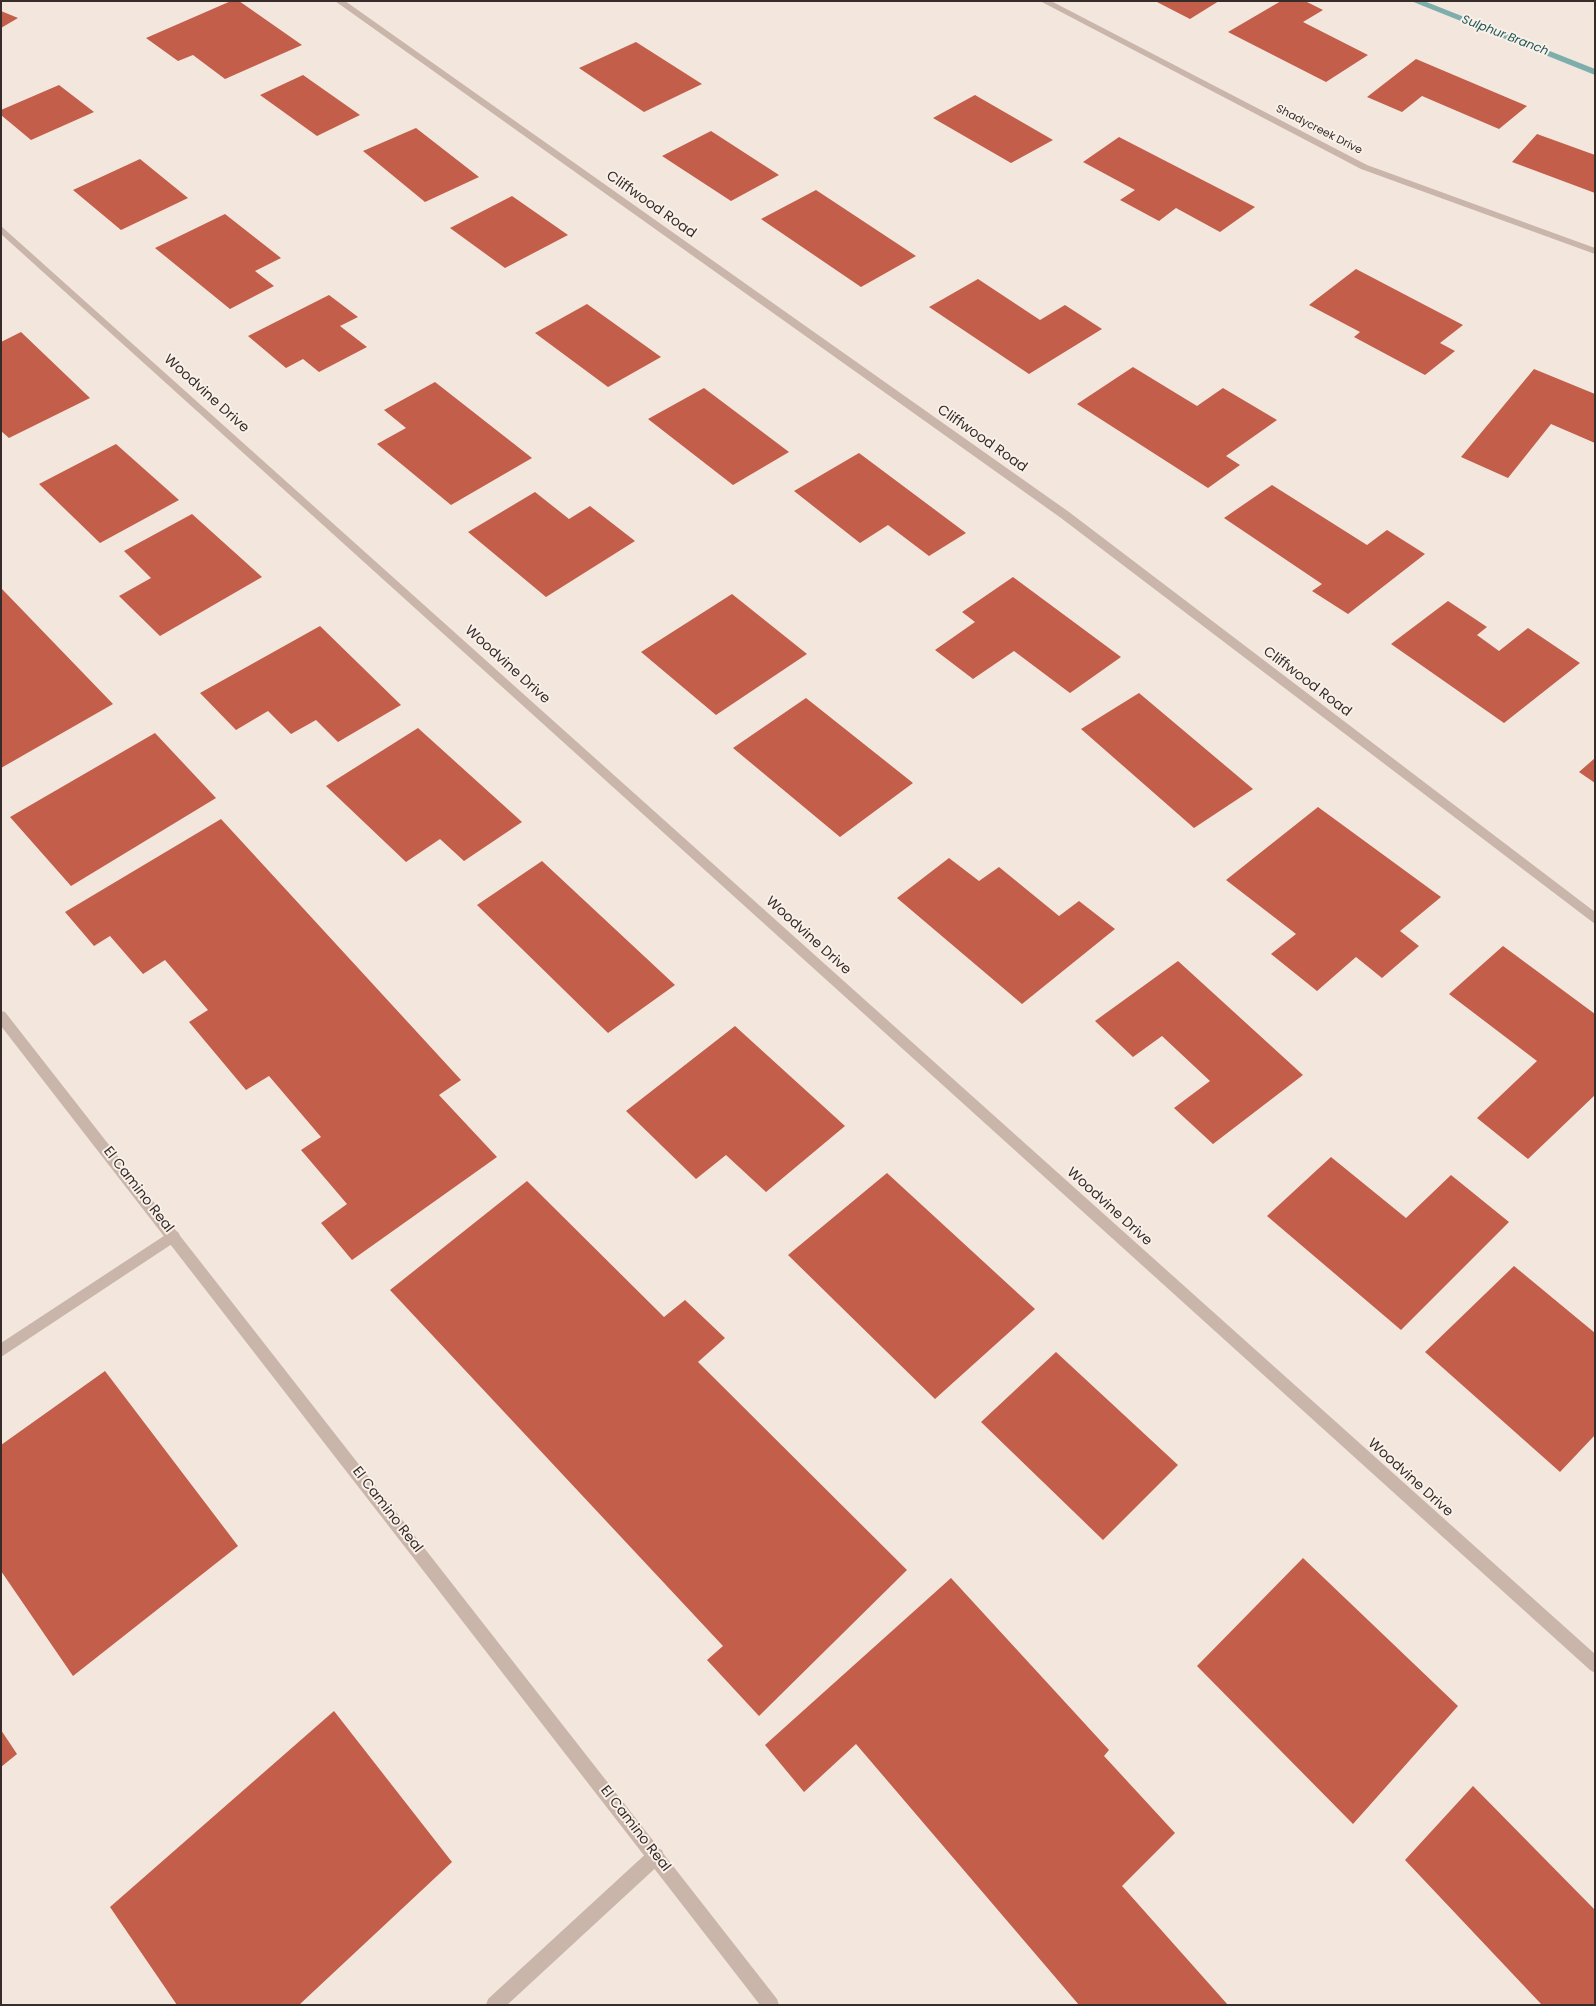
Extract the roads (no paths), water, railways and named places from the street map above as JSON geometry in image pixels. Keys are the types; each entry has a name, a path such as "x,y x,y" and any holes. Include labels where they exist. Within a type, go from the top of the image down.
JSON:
{"street":[{"name":"Cliffwood Road","path":"339,1 1065,515 1595,919"},
{"name":"Shadycreek Drive","path":"1044,1 1364,167 1595,252"},
{"name":"Woodvine Drive","path":"1,229 1595,1665"},
{"name":"El Camino Real","path":"1,1016 771,2005"},
{"path":"1,1351 173,1236"},
{"path":"494,2005 656,1856"}],"waterway":[{"name":"Sulphur Branch","path":"1415,1 1595,72"}]}
